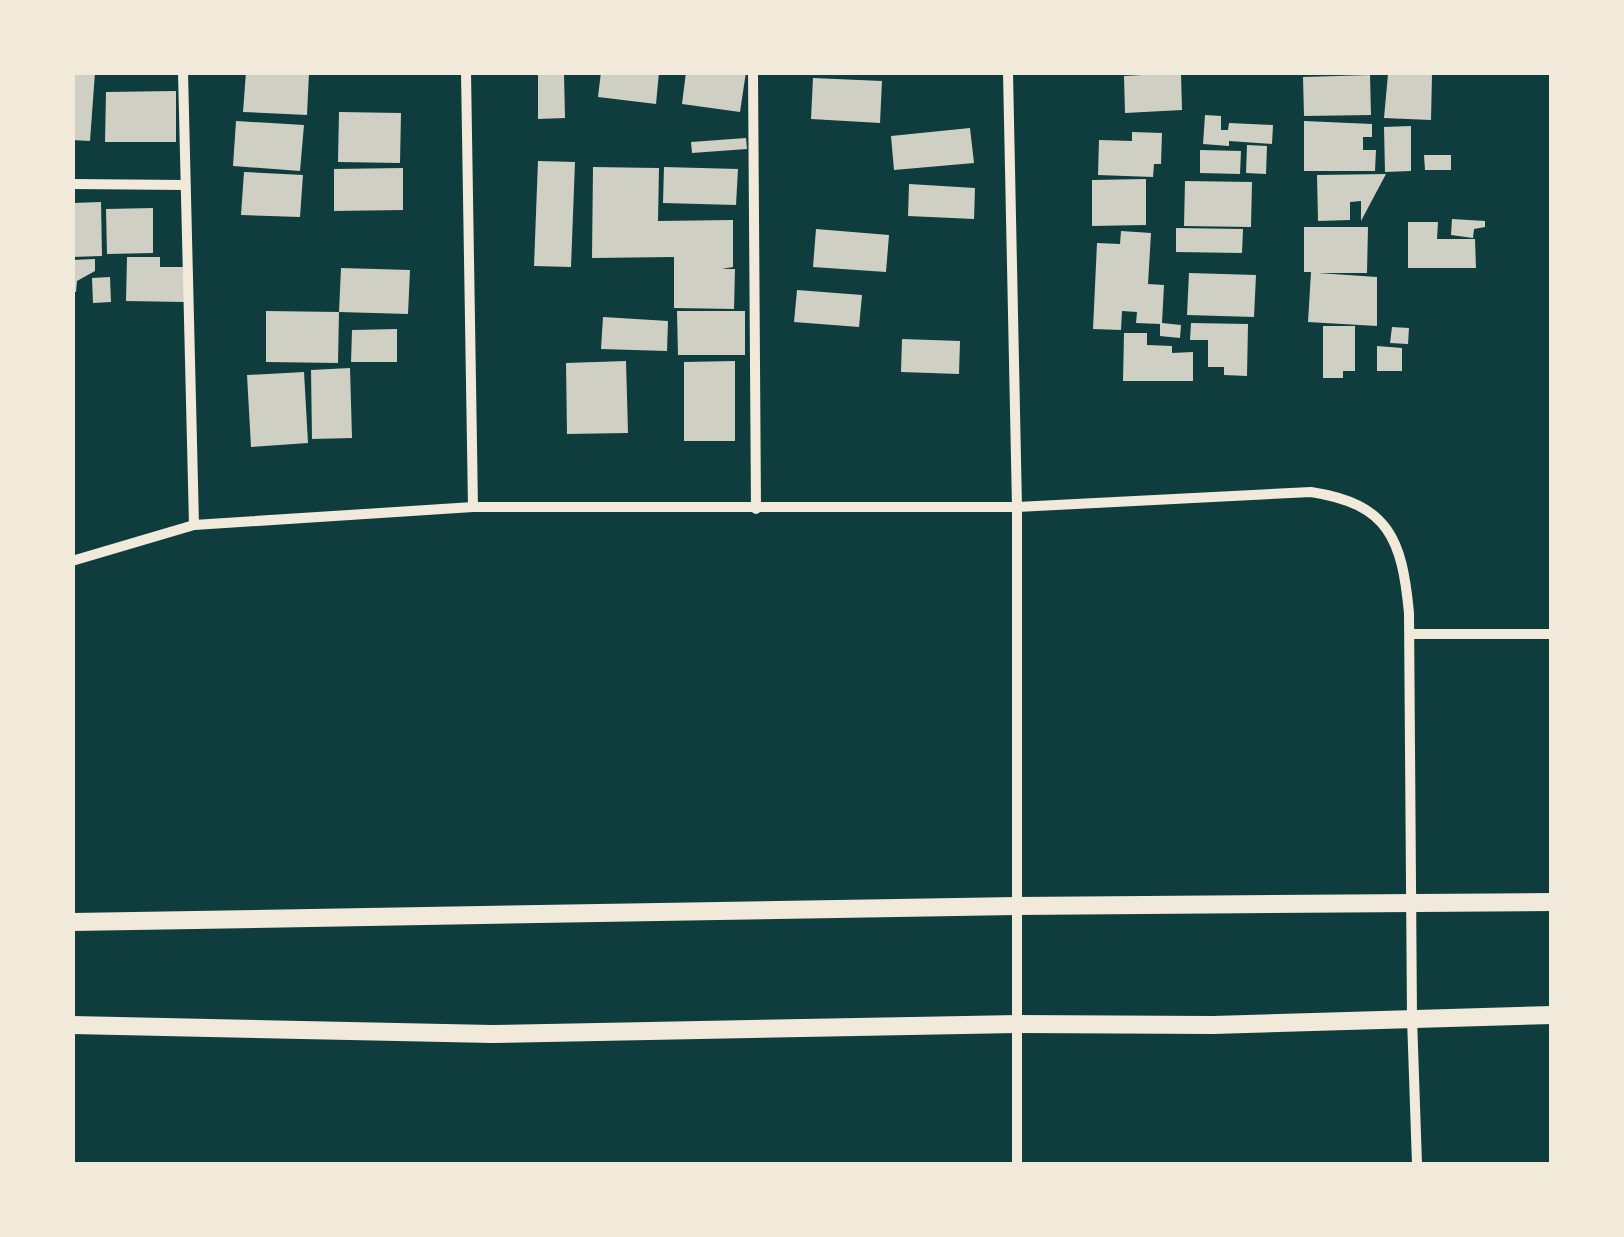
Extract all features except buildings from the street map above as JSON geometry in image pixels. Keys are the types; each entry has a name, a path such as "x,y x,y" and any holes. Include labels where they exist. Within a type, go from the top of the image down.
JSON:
{"street":[{"path":"182,72 194,525"},
{"path":"466,72 473,507"},
{"path":"753,72 756,509"},
{"path":"1008,72 1018,508 1018,1164"},
{"path":"72,184 186,185"},
{"path":"72,561 194,525 473,507 1018,508 1311,492 1342,496 1378,517 1394,541 1406,577 1410,634 1416,1164"},
{"path":"1410,634 1552,634"},
{"path":"72,922 1016,906 1552,902"},
{"path":"72,1025 492,1034 1017,1024 1213,1025 1552,1015"}]}
